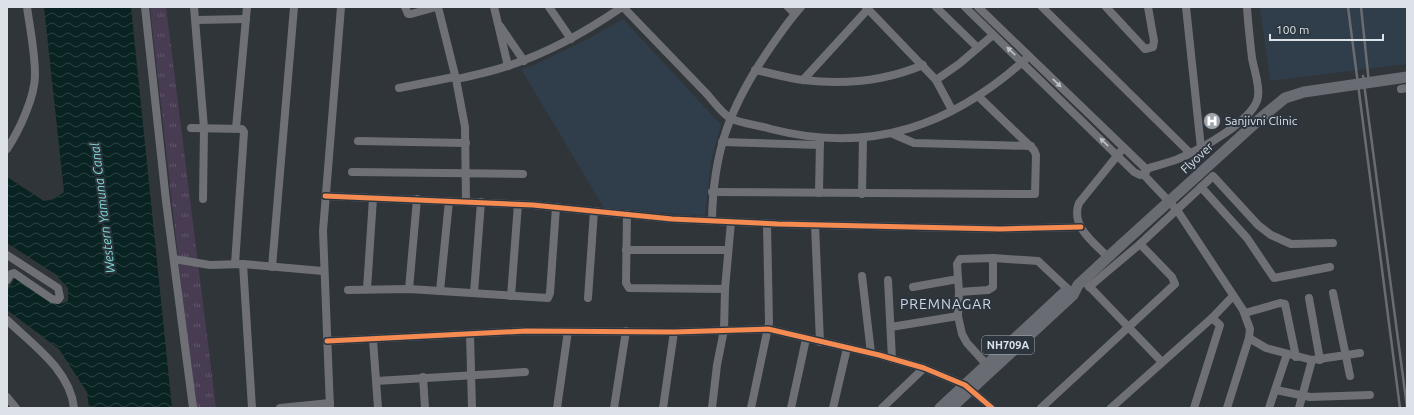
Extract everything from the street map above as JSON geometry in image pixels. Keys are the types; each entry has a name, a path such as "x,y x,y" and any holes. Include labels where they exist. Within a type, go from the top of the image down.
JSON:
{"highway":[{"name":"Flyover","path":"1109,258 1120,246 1262,117 1286,98 1304,92 1407,77"},
{"name":"NH709A","path":"940,408 968,387 1109,258"},
{"name":"NH709A","path":"951,408 987,365 1078,287"}],"street":[{"path":"7,149 22,121 33,89 35,76 27,7"},
{"path":"145,7 193,408"},
{"path":"194,7 204,128 203,199"},
{"path":"236,128 247,7"},
{"path":"272,267 294,7"},
{"path":"280,408 330,406 323,271 325,196 341,7"},
{"path":"405,7 408,14 437,7 455,78 465,127 466,202"},
{"path":"494,7 508,66"},
{"path":"549,7 571,39"},
{"path":"399,88 455,78 524,61 571,39 623,7 730,117 820,141"},
{"path":"788,7 795,14"},
{"path":"712,221 712,192 717,158 730,117 755,70 801,7"},
{"path":"936,7 978,48"},
{"path":"965,7 1118,154 1134,172 1140,175 1201,148 1237,124 1250,113 1258,99 1246,7"},
{"path":"978,7 1124,148 1145,172 1177,210 1245,313 1250,329 1249,338 1227,408"},
{"path":"1042,7 1190,153"},
{"path":"1106,7 1145,48 1149,49 1153,47 1154,41 1148,7"},
{"path":"1186,7 1201,148"},
{"path":"803,80 867,8 923,64 936,80 952,110"},
{"path":"196,20 246,19"},
{"path":"497,20 524,61"},
{"path":"936,80 978,48 993,34"},
{"path":"722,142 820,141 893,134 919,126 978,96 1029,56"},
{"path":"755,70 803,80 869,80 902,73 923,64"},
{"path":"712,192 1034,194 1036,192 1036,155 1031,146 978,96"},
{"path":"191,128 236,128 242,129 244,132 239,264 252,408"},
{"path":"893,134 914,143 1031,146"},
{"path":"862,138 862,194"},
{"path":"358,141 466,143"},
{"path":"819,193 820,141"},
{"path":"1109,258 1080,227 1077,217 1080,203 1124,148"},
{"path":"352,172 466,175 523,174"},
{"path":"1078,287 1140,244 1211,177 1215,176 1265,231 1284,241 1299,244 1333,243"},
{"path":"1201,188 1247,238 1274,278 1330,268"},
{"path":"325,196 518,204 712,221 766,224 1000,229 1080,227"},
{"path":"367,289 373,198"},
{"path":"409,289 416,200"},
{"path":"440,291 449,201"},
{"path":"474,293 481,202"},
{"path":"512,296 518,204"},
{"path":"348,290 409,289 544,298 550,297 556,207"},
{"path":"588,298 594,211"},
{"path":"627,214 626,283 629,288 725,289"},
{"path":"712,408 717,365 724,330 725,289 731,222"},
{"path":"751,408 770,317 766,224"},
{"path":"815,225 820,342"},
{"path":"1041,408 1175,283 1140,244"},
{"path":"626,250 728,250"},
{"path":"7,255 58,288 60,297 58,300 52,299 14,273 9,277"},
{"path":"959,292 988,290 994,287 993,258"},
{"path":"987,365 967,343 962,334 958,316 959,292 957,264 960,259 993,258 1038,261 1078,287 1127,327 1162,362"},
{"path":"174,259 210,265 239,264 323,271"},
{"path":"862,276 871,353"},
{"path":"913,287 958,279"},
{"path":"888,280 892,359"},
{"path":"1333,293 1350,376"},
{"path":"1111,408 1212,318 1233,296"},
{"path":"1299,408 1301,397 1316,360 1309,298"},
{"path":"1245,313 1280,303 1285,304 1296,357"},
{"path":"891,327 958,316"},
{"path":"1194,408 1220,325 1212,318"},
{"path":"7,320 61,374 70,388 74,408"},
{"path":"327,342 470,334 568,331 674,332 768,329 871,353 924,368 968,387 992,408"},
{"path":"557,408 568,331"},
{"path":"614,408 626,331"},
{"path":"663,408 674,332"},
{"path":"470,334 472,408"},
{"path":"792,408 806,338"},
{"path":"1249,338 1266,348 1296,357 1316,360 1360,353"},
{"path":"373,340 378,408"},
{"path":"833,408 847,348"},
{"path":"1270,408 1287,354"},
{"path":"882,408 924,368"},
{"path":"376,381 525,372"},
{"path":"423,377 425,408"},
{"path":"1276,390 1301,397 1370,395"},
{"path":"7,397 16,408"}],"shaded area":[{"path":"1260,7 1407,7 1407,64 1270,81"},
{"path":"623,19 721,125 711,161 705,216 604,208 521,69 534,65 588,39"}],"green space":[{"path":"150,7 166,7 216,408 195,408"}],"water":[{"name":"Western Yamuna Canal","path":"44,7 131,7 172,408 89,408 87,392 59,349 7,310 7,291 15,278 49,300 56,303 68,301 68,288 55,274 7,243 7,177 44,201 54,199 64,192"}],"railway":[{"path":"1348,7 1400,408"},
{"path":"1361,7 1369,83"},
{"path":"1363,76 1407,407"}],"cycle path":[{"path":"325,196 533,205 672,219 778,224 1000,229 1081,227"},
{"path":"327,341 526,331 674,332 768,329 879,355 924,368 965,385 992,408"}],"place":[{"name":"Sanjivni Clinic","path":"1212,121"}],"district":[{"name":"PREMNAGAR","path":"946,304"}]}
